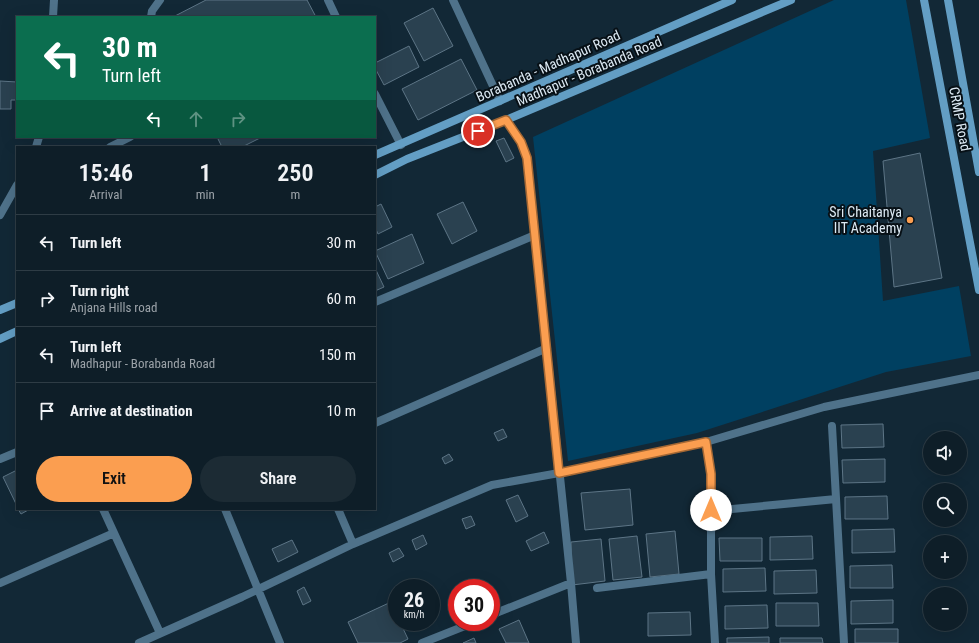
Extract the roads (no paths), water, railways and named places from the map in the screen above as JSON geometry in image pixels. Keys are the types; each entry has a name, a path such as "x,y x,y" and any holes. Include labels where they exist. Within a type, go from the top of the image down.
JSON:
{"street":[{"path":"53,16 54,0"},
{"path":"151,14 153,0"},
{"path":"151,14 160,0"},
{"path":"328,0 336,16"},
{"path":"454,0 500,101"},
{"name":"Borabanda - Madhapur Road","path":"376,156 732,0"},
{"name":"Madhapur - Borabanda Road","path":"376,174 407,159 506,120 791,0"},
{"name":"CRMP Road","path":"924,0 979,290"},
{"name":"CRMP Road","path":"948,0 979,172"},
{"path":"376,96 401,145"},
{"path":"506,120 525,150 536,235 576,643"},
{"path":"112,146 128,138"},
{"path":"0,215 14,194"},
{"path":"376,302 536,235"},
{"path":"0,310 16,303"},
{"path":"0,339 16,331"},
{"path":"376,422 547,348"},
{"path":"139,643 259,590 353,544 492,485 559,473 706,442 824,407 979,375"},
{"path":"832,426 844,643"},
{"path":"706,442 711,474 710,574 715,643"},
{"path":"0,459 16,452"},
{"path":"711,510 836,499"},
{"path":"103,510 160,633"},
{"path":"225,510 280,643"},
{"path":"338,510 353,544"},
{"path":"0,583 114,533"},
{"path":"597,588 710,574"},
{"path":"500,611 571,583"},
{"path":"422,643 452,631"}],"place":[{"name":"Sri Chaitanya IIT Academy","path":"910,220"}]}
